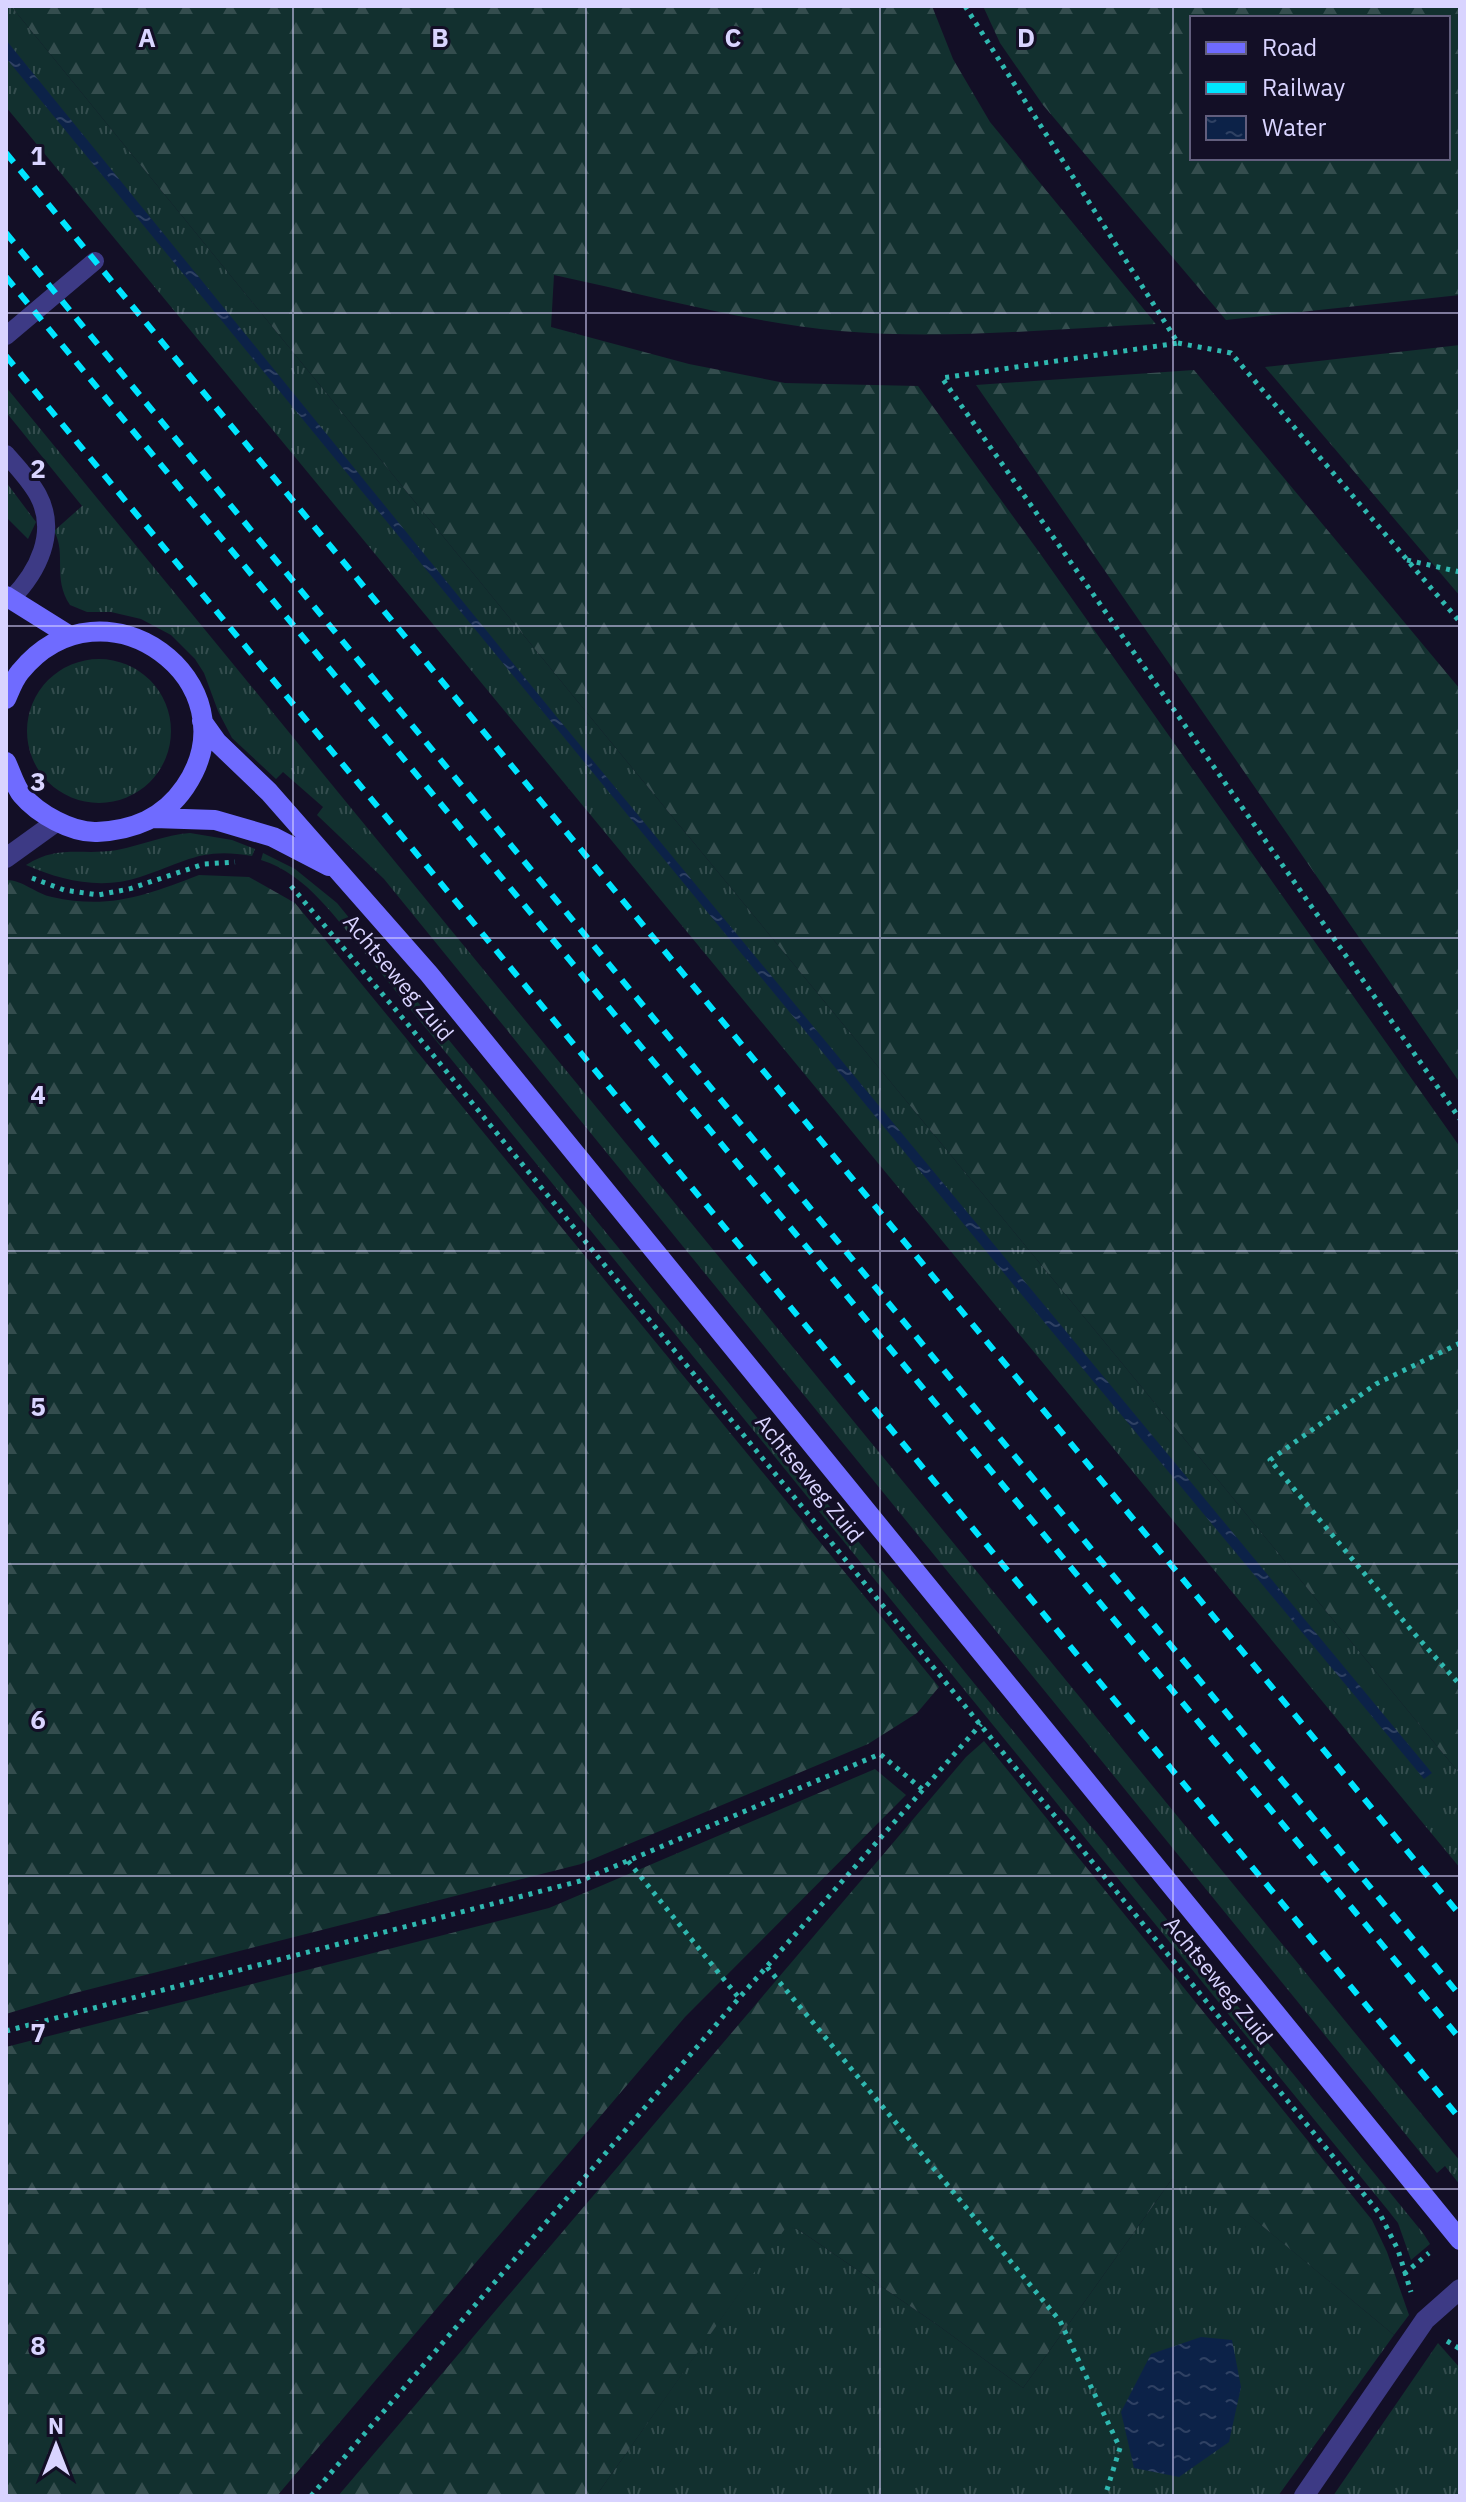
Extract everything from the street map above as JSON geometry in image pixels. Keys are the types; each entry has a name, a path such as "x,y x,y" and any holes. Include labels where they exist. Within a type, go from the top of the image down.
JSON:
{"street":[{"path":"8,598 70,636"},
{"path":"6,699 18,673 41,651 70,636 99,631 129,635 156,647 179,667 194,692 202,721 201,750 192,777 176,800 154,818 123,831 88,832 56,822 22,795 6,762"},
{"name":"Achtseweg Zuid","path":"202,721 217,742 269,792 429,974 1460,2240"},
{"name":"Achtseweg Zuid","path":"154,818 215,820 273,837 341,872"},
{"path":"6,858 56,822"},
{"path":"1304,2496 1425,2320 1460,2289"}],"lane":[{"path":"6,336 95,261"},
{"path":"6,454 38,495 46,523 40,558 29,578 8,598"}],"path":[{"path":"965,6 1178,343"},
{"path":"1460,622 1231,353 1178,343 942,378 1460,1119"},
{"path":"1406,560 1460,572"},
{"path":"24,872 64,890 98,895 129,889 204,864 237,862"},
{"name":"Achtseweg Zuid","path":"288,882 1380,2214 1398,2250 1416,2307 1437,2332 1460,2349"},
{"path":"1460,1343 1376,1384 1270,1460 1460,1685"},
{"path":"311,2496 739,1998 981,1724"},
{"path":"6,2031 580,1881 880,1754 923,1790"},
{"path":"628,1861 739,1998"},
{"path":"767,1967 1060,2321 1120,2448 1105,2496"}],"green space":[{"path":"6,6 11,6 578,702 1460,1774 1460,1868 6,107"},
{"path":"11,6 932,6 953,59 990,122 1156,324 958,334 840,331 732,315 554,275 551,327 689,364 785,383 918,386 1460,1147 1460,1774 578,702"},
{"path":"983,6 1460,6 1460,295 1226,320 1043,105 1000,43"},
{"path":"1460,345 1460,596 1265,367"},
{"path":"1194,370 1460,689 1460,1083 976,385"},
{"path":"6,387 1460,2161 1460,2185 1445,2166 1437,2173 384,879 317,815 323,807 283,772 276,779 232,738 195,659 171,635 141,619 111,612 87,612 70,605 60,576 58,540 54,531 82,506 6,412"},
{"path":"6,482 36,522 28,539 6,517"},
{"path":"99,659 127,664 150,680 166,703 171,731 166,759 150,782 127,798 99,803 71,798 48,782 32,759 27,731 32,703 48,680 71,664"},
{"path":"190,833 232,840 255,849 252,856 206,855 140,877 111,883 82,882 26,865 49,855 117,850"},
{"path":"263,853 295,869 337,903 1423,2233 1430,2244 1411,2260 1398,2223 1387,2209 345,929 308,888 278,867 261,860"},
{"path":"199,875 249,877 295,903 939,1687 917,1713 868,1744 581,1864 75,1993 6,2014 6,880 52,897 92,902 145,894"},
{"path":"984,1741 1372,2220 1409,2315 1394,2335 1249,2215 1245,2229 1181,2182 1172,2179 1023,2388 939,2326 799,2230 787,2226 596,2496 338,2496 966,1757"},
{"path":"875,1769 906,1795 685,2017 277,2496 6,2496 6,2047 549,1908"},
{"path":"1172,2179 1181,2181 1245,2228 1248,2214 1394,2335 1278,2496 596,2496 787,2225 799,2230 939,2326 1023,2388"},
{"path":"1438,2343 1460,2368 1460,2496 1333,2496"}],"water":[{"path":"6,40 556,716 1432,1773 1424,1779 1054,1334 6,58"},
{"path":"1201,2337 1232,2340 1241,2387 1229,2442 1179,2477 1134,2468 1121,2412 1151,2354"}],"railway":[{"path":"6,153 1460,1915"},
{"path":"6,233 1460,1996"},
{"path":"6,277 1460,2039"},
{"path":"6,356 1460,2119"}]}
